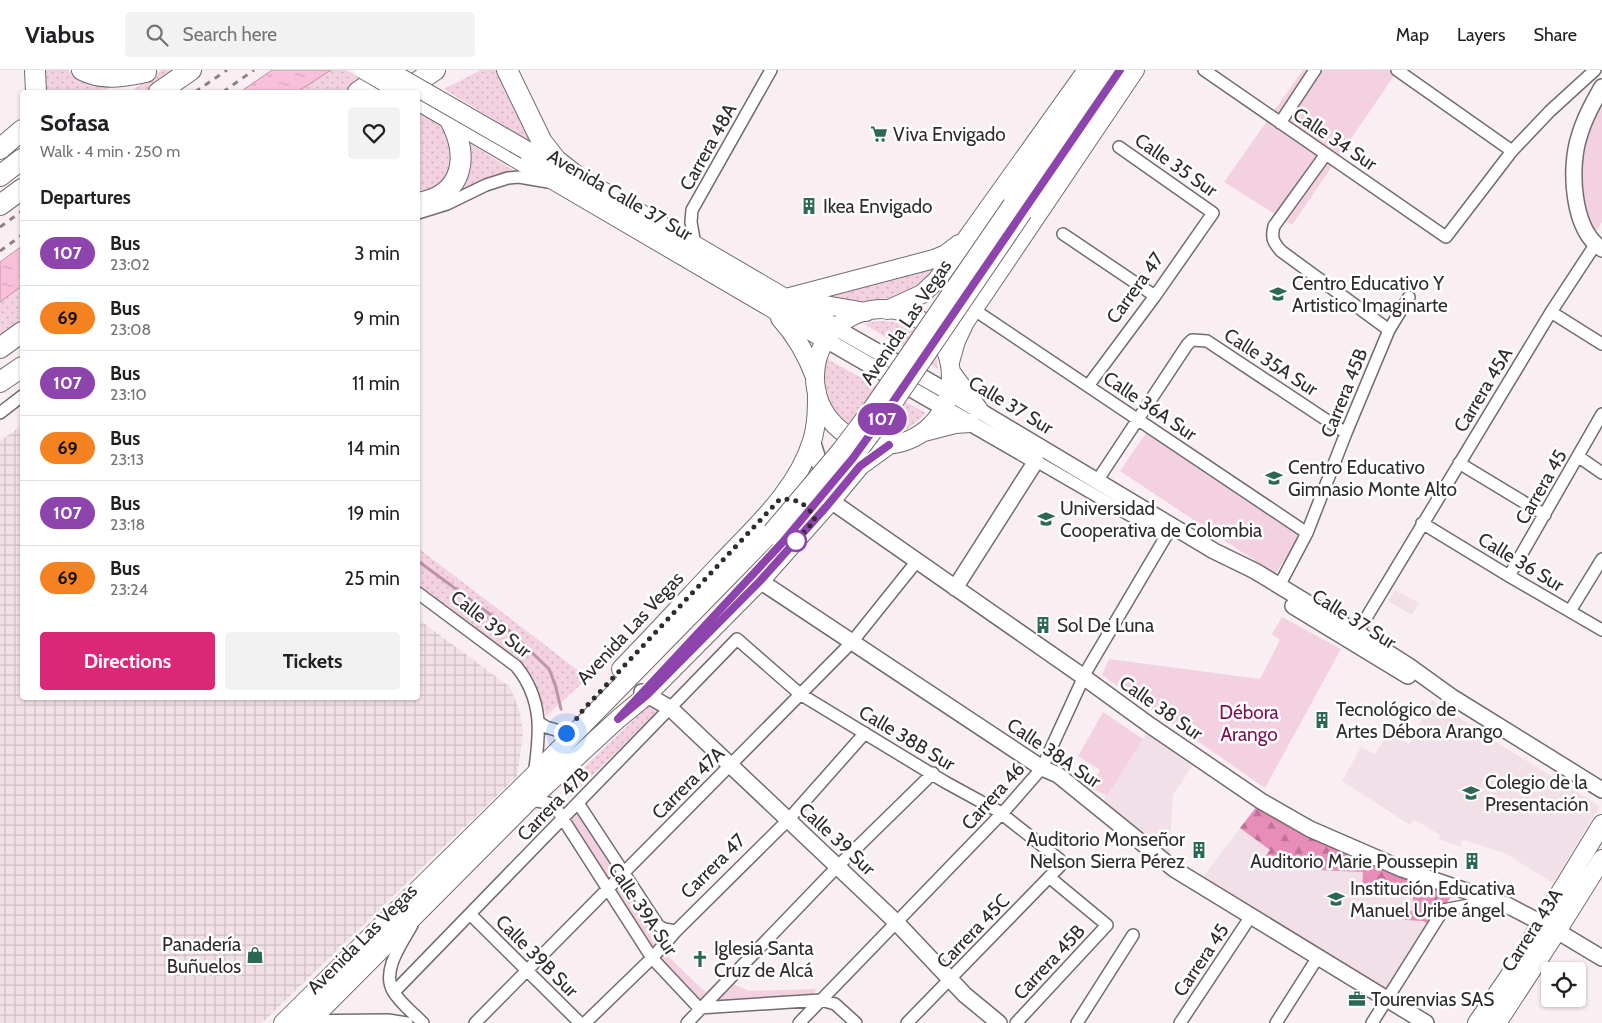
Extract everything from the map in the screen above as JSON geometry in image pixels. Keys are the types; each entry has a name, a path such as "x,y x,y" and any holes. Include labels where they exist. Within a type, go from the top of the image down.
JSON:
{"highway":[{"path":"35,70 36,90"},
{"path":"82,70 92,75 104,77 148,71"},
{"path":"162,90 191,70"},
{"path":"361,90 388,70"},
{"path":"406,90 435,70"},
{"path":"507,70 542,142 568,180"},
{"path":"120,90 148,71"},
{"path":"420,203 447,192 459,172 459,143 449,118"},
{"path":"0,148 20,132"},
{"path":"0,176 20,161"},
{"path":"0,205 20,190"},
{"path":"0,348 20,333"},
{"path":"0,382 20,367"}],"main road":[{"path":"364,70 399,90"},
{"name":"Avenida Calle 37 Sur","path":"388,70 526,150 568,180 769,307"},
{"name":"Avenida Las Vegas","path":"887,310 912,300 930,288 1086,70"},
{"name":"Avenida Las Vegas","path":"1018,208 1102,70"},
{"name":"Avenida Las Vegas","path":"645,694 777,538 1120,70"},
{"path":"924,432 938,418 947,401 951,367 960,333 1015,247 1135,70"},
{"path":"1598,247 1586,232 1573,180 1578,138 1602,87"},
{"name":"Avenida Calle 37 Sur","path":"420,102 695,245 786,298"},
{"path":"786,298 934,259 946,254 974,228 993,246 999,248 1015,247"},
{"path":"786,298 866,312"},
{"name":"Calle 37 Sur","path":"786,298 831,334"},
{"path":"769,307 796,338 808,360 816,385 826,414 843,432 864,442 889,445 974,417 951,367 942,342 927,326 908,314 887,310 866,312 855,316 831,334 817,364 816,385"},
{"name":"Calle 37 Sur","path":"769,307 831,334 974,417 1036,461"},
{"name":"Avenida Las Vegas","path":"566,737 583,710 780,499 807,455 812,440 817,410 816,385"},
{"name":"Calle 37 Sur","path":"974,417 1055,456 1097,481 1169,531 1255,571 1358,633 1452,697 1602,790"},
{"path":"812,440 831,502"},
{"name":"Avenida Las Vegas","path":"310,1022 531,800 645,694 760,581 831,502 860,466 889,445"},
{"path":"1055,456 1058,474"},
{"path":"955,588 1036,461"},
{"path":"780,499 802,502 813,513 815,520"},
{"name":"Calle 38 Sur","path":"831,502 1261,801 1310,829 1402,869 1507,906 1550,927 1602,958"},
{"name":"Avenida Las Vegas","path":"284,1022 534,775 566,737 777,538"},
{"name":"Calle 37 Sur","path":"1214,551 1250,580 1396,670 1452,697"},
{"name":"Calle 38A Sur","path":"760,581 1042,768 1058,774 1174,869 1426,1023"},
{"name":"Calle 39 Sur","path":"645,694 670,708 897,923 965,995 1000,1023"},
{"path":"566,737 564,754 570,764"},
{"name":"Carrera 43A","path":"1497,1023 1550,927 1602,824"},
{"name":"Carrera 43A","path":"1477,1023 1508,978 1550,927 1602,858"},
{"path":"334,997 331,992 331,984 345,970 355,952"}],"street":[{"name":"Carrera 48A","path":"695,245 691,222 693,208 771,70"},
{"name":"Calle 34 Sur","path":"1204,70 1446,237 1512,151"},
{"path":"1280,123 1315,70"},
{"path":"1397,70 1512,151 1587,72"},
{"name":"Calle 35 Sur","path":"1118,147 1214,213"},
{"path":"1326,154 1274,226 1273,242 1281,251 1388,330"},
{"path":"420,212 447,204 486,185 508,178 568,180"},
{"name":"Carrera 47","path":"1088,386 1214,213"},
{"path":"1063,234 1155,296"},
{"name":"Carrera 45A","path":"1358,633 1422,523 1551,312 1598,247"},
{"name":"Carrera 45B","path":"1278,586 1307,533 1388,330 1409,296"},
{"name":"Calle 36A Sur","path":"974,309 1307,533"},
{"path":"1551,312 1602,344"},
{"name":"Calle 35A Sur","path":"1137,419 1187,345 1192,340 1200,339 1207,341 1346,433"},
{"path":"0,413 20,398"},
{"name":"Carrera 45","path":"1509,576 1602,414"},
{"path":"1097,481 1137,419"},
{"path":"1579,457 1602,473"},
{"name":"Calle 37 Sur","path":"1036,461 1169,531"},
{"path":"1459,463 1545,515"},
{"name":"Calle 36 Sur","path":"1422,523 1602,630"},
{"name":"Carrera 46","path":"799,1023 1002,814 1042,768 1084,677 1169,531"},
{"path":"1570,611 1602,559"},
{"name":"Carrera 47A","path":"475,1023 852,642 917,561"},
{"name":"Calle 39 Sur","path":"420,594 516,666 522,674 533,694 538,722 539,740 534,775"},
{"name":"Calle 38B Sur","path":"737,639 800,694 1002,814 1061,862"},
{"name":"Carrera 47B","path":"394,992 737,639"},
{"path":"538,722 566,737"},
{"name":"Carrera 47","path":"585,1023 788,820 865,733"},
{"path":"687,1023 699,1008 837,867 933,773"},
{"name":"Calle 39A Sur","path":"531,800 552,805 563,818 652,958 699,1008"},
{"name":"Calle 39A Sur","path":"578,803 658,925 664,929 676,930"},
{"name":"Carrera 45C","path":"907,1023 1060,866 1061,862"},
{"name":"Carrera 45B","path":"1016,1023 1107,926 1049,877"},
{"path":"1372,1023 1443,910 1469,906 1507,906"},
{"path":"419,912 393,962 390,985 422,1023"},
{"name":"Calle 39B Sur","path":"470,914 580,1023"},
{"name":"Carrera 45","path":"1180,1023 1251,916"},
{"path":"1078,1023 1133,935"},
{"path":"1276,1023 1318,957"},
{"path":"699,1008 821,1000 835,1004 856,1023"},
{"path":"284,1022 388,1020 407,1023"}],"shaded area":[{"path":"20,426 20,700 420,700 420,620 510,687 520,712 523,735 517,776 262,1023 0,1023 0,441"},
{"path":"1395,590 1419,603 1412,615 1388,601"},
{"name":"Colegio de la Presentación","path":"1432,700 1600,806 1553,883 1505,853 1462,840 1461,847 1439,839 1440,835 1415,820 1410,825 1342,781 1361,747 1375,754 1389,732 1409,744"},
{"path":"1147,732 1193,765 1173,795 1169,859 1098,808"},
{"name":"Institución Educativa Manuel Uribe ángel","path":"1261,801 1457,887 1387,999 1198,883"}],"green space":[{"path":"42,70 68,70 77,77 114,85 105,90 42,90"},
{"path":"162,70 180,70 151,90 133,90"},
{"path":"331,70 346,70 365,80 350,90 300,90"},
{"path":"481,70 503,70 533,144 444,89"},
{"path":"1303,70 1398,70 1292,225 1224,182"},
{"path":"1602,103 1602,222 1596,232 1587,216 1580,184 1583,151"},
{"path":"420,113 448,130 454,145 451,178 420,196"},
{"path":"466,141 513,170 512,174 482,181 435,205"},
{"path":"930,265 935,271 902,297 870,300 856,305 830,301 831,291"},
{"path":"20,287 20,322 0,337 0,302"},
{"path":"877,321 895,322 920,333 927,339 936,354 938,369 864,324"},
{"path":"827,359 926,413 909,428 892,434 874,433 853,425 837,414 826,400 824,370"},
{"path":"1146,433 1301,536 1275,574 1120,471"},
{"path":"420,550 588,678 546,716 535,681 518,658 420,586"},
{"name":"Débora Arango","path":"1282,617 1341,649 1265,788 1102,675 1109,659 1260,679 1280,640 1272,634"},
{"path":"650,704 658,712 571,796 563,788"},
{"path":"1103,712 1143,739 1107,796 1090,787 1100,770 1078,756"},
{"path":"1261,801 1457,887 1432,926 1423,921 1405,920 1405,916 1371,915 1371,910 1412,911 1413,897 1362,895 1363,872 1316,870 1315,863 1262,861 1270,850 1240,828"},
{"path":"582,810 663,941 670,954 669,957 703,990 706,992 724,975 731,983 749,991 816,989 812,1000 700,1007 652,958 567,824"}],"water":[{"path":"272,70 331,70 300,90 243,90"},
{"path":"20,247 20,287 0,302 0,262"}],"waterway":[{"path":"420,562 499,621 549,669 561,709"}],"railway":[{"path":"198,90 227,70"},
{"path":"226,90 254,70"},
{"path":"0,227 20,212"},
{"path":"0,251 20,236"}],"bus line":[{"name":"107","path":"889,445 860,466 760,581 647,695 618,719 782,543 853,458 1120,70"}],"place":[{"name":"Viva Envigado","path":"879,134"},
{"name":"Ikea Envigado","path":"809,206"},
{"name":"Centro Educativo Y Artistico Imaginarte","path":"1278,294"},
{"name":"Centro Educativo Gimnasio Monte Alto","path":"1274,478"},
{"name":"Universidad Cooperativa de Colombia","path":"1046,519"},
{"name":"Sol De Luna","path":"1043,625"},
{"name":"Tecnológico de Artes Débora Arango","path":"1322,720"},
{"name":"Colegio de la Presentación","path":"1471,793"},
{"name":"Auditorio Monseñor Nelson Sierra Pérez","path":"1199,850"},
{"name":"Auditorio Marie Poussepin","path":"1472,861"},
{"name":"Institución Educativa Manuel Uribe ángel","path":"1336,899"},
{"name":"Panadería Buñuelos","path":"255,955"},
{"name":"Iglesia Santa Cruz de Alcá","path":"700,959"},
{"name":"Tourenvias SAS","path":"1357,999"}],"route":[{"path":"566,733 583,710 780,499 802,502 813,513 815,520 793,544 796,541"}]}
